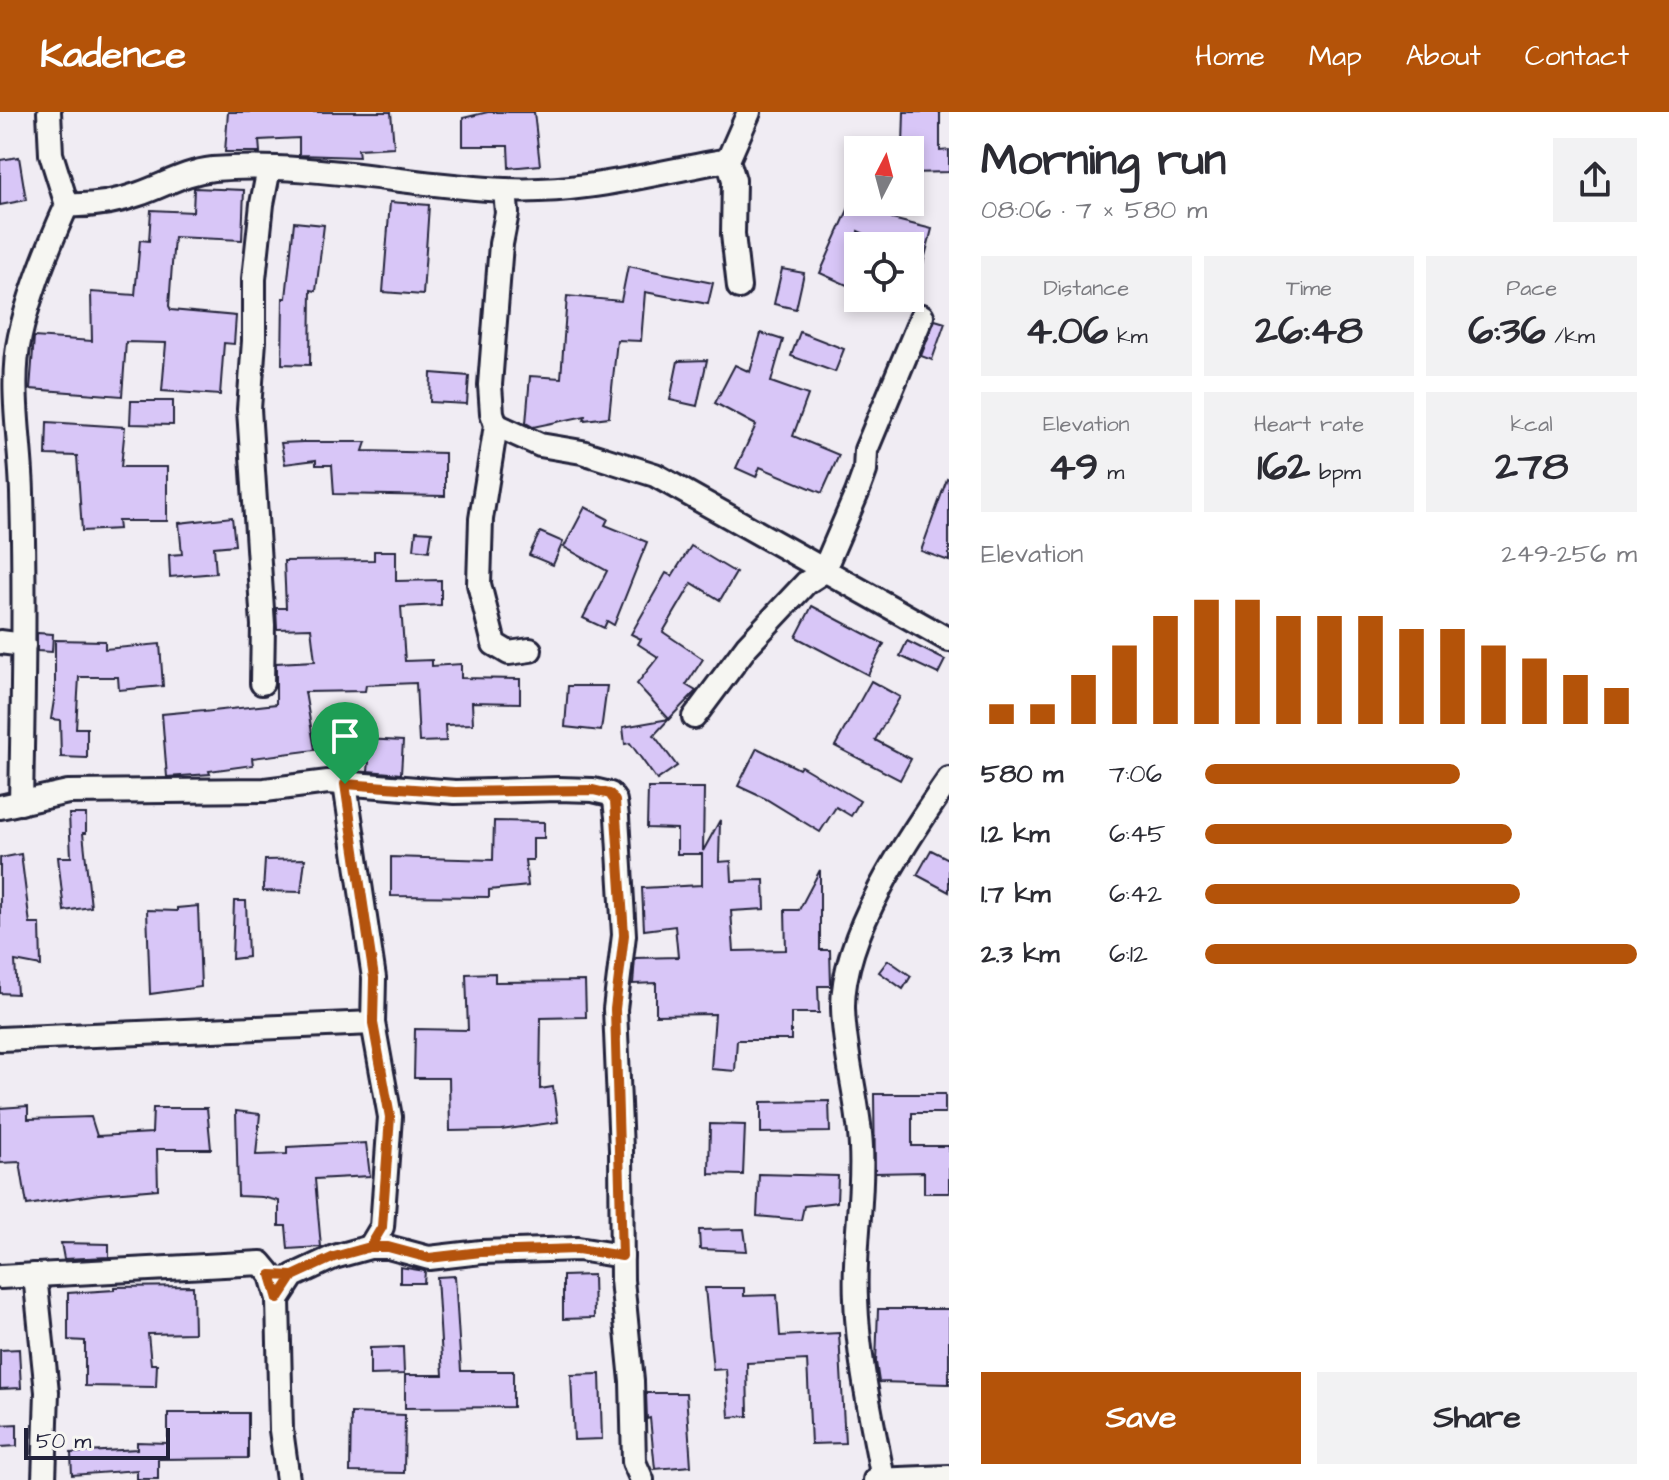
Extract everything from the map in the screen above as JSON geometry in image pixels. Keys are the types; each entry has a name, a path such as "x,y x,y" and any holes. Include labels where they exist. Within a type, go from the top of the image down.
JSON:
{"street":[{"path":"49,112 51,154 67,205 45,255 20,337 17,437 22,488 24,645 10,805 68,792 265,790 328,782 455,792 593,790 610,794 615,801 624,935 615,1009 622,1256 632,1381 632,1474"},
{"path":"739,287 733,234 734,180 728,160 749,112"},
{"path":"67,205 86,206 137,195 183,174 213,169 269,168 505,190 556,191 728,160"},
{"path":"262,683 263,625 249,409 254,279 269,168"},
{"path":"505,190 507,213 501,244 490,385 496,425 481,519 479,584 494,644 509,653 530,650"},
{"path":"694,717 747,646 806,583 823,572 865,471 866,450 922,316"},
{"path":"496,425 540,445 582,452 655,475 949,640"},
{"path":"0,642 24,645"},
{"path":"883,1479 860,1355 855,1249 861,1147 843,1006 859,936 883,882 949,779"},
{"path":"345,784 374,978 373,1023 390,1117 382,1227 370,1247"},
{"path":"0,1039 373,1023"},
{"path":"382,1227 399,1249"},
{"path":"282,1276 370,1247 399,1249 429,1258 481,1252 578,1249 622,1256"},
{"path":"0,1277 252,1263 261,1263 282,1276"},
{"path":"35,1275 47,1392 44,1480"},
{"path":"282,1276 278,1299 281,1430 288,1480"},
{"path":"875,1480 949,1477"}],"building":[{"path":"228,112 391,112 394,147 358,149 359,157 299,155 299,138 259,140 260,152 225,152"},
{"path":"488,112 534,112 540,165 509,168 508,146 463,146 463,118"},
{"path":"904,112 940,112 940,151 949,150 949,172 924,173 924,136 903,136"},
{"path":"19,157 26,200 0,205 0,160"},
{"path":"194,188 244,190 242,240 174,237 171,310 236,316 234,344 224,343 220,395 162,391 166,343 126,342 122,396 30,389 34,337 92,341 91,292 135,295 140,240 149,241 151,210 193,212"},
{"path":"390,202 429,205 423,295 383,292"},
{"path":"845,216 892,216 892,219 932,229 924,260 924,232 844,232 844,284 820,273"},
{"path":"294,222 324,225 316,291 311,290 310,365 282,364 283,298 286,298"},
{"path":"628,266 713,283 708,304 645,292 641,341 617,340 609,417 584,420 585,416 533,427 526,423 530,376 561,378 567,296 621,301"},
{"path":"782,269 804,273 796,309 774,304"},
{"path":"935,320 945,323 932,360 921,356"},
{"path":"800,332 844,349 835,372 791,356"},
{"path":"761,333 783,340 771,382 808,395 793,436 839,455 822,493 760,467 756,477 736,468 756,425 715,403 735,365 750,372"},
{"path":"707,360 697,406 670,400 678,361"},
{"path":"431,373 469,376 467,404 430,402"},
{"path":"131,401 173,401 173,425 130,424"},
{"path":"47,422 125,427 121,467 167,467 167,521 118,521 119,529 82,531 77,456 46,455"},
{"path":"366,442 363,451 445,453 445,496 334,494 332,465 316,465 316,460 285,464 281,443"},
{"path":"949,480 949,561 921,551"},
{"path":"585,507 608,519 605,525 647,542 614,625 607,621 604,628 583,618 607,571 564,547"},
{"path":"232,517 235,545 214,547 216,573 170,577 169,555 182,554 179,523"},
{"path":"416,531 432,532 429,551 414,549"},
{"path":"540,532 563,542 553,565 529,555"},
{"path":"691,546 736,573 720,600 692,583 663,632 703,659 686,685 696,691 669,719 637,684 658,657 638,644 641,639 631,634 666,573 672,576"},
{"path":"374,551 396,551 396,581 441,580 441,605 401,607 405,661 432,660 432,666 461,664 461,678 520,679 520,703 472,702 473,724 445,725 446,741 419,742 416,683 366,685 365,691 305,692 315,750 252,758 253,765 209,771 210,774 167,777 162,714 276,704 276,663 315,661 311,628 277,629 276,608 286,608 284,561 374,560"},
{"path":"812,606 884,644 868,675 796,637"},
{"path":"37,633 53,634 52,652 37,651"},
{"path":"55,640 105,641 105,649 160,644 163,686 119,690 118,677 79,677 76,728 87,728 87,758 61,757 60,720 51,719 55,694"},
{"path":"907,641 945,660 938,674 900,656"},
{"path":"871,681 900,697 875,740 911,759 900,780 835,746"},
{"path":"568,686 607,686 601,731 565,727"},
{"path":"669,719 654,735 677,766 657,780 630,743 625,744 623,727"},
{"path":"364,733 364,739 403,741 401,774 368,771 369,762 348,763 347,734"},
{"path":"757,748 799,769 801,766 860,801 851,816 836,807 820,832 738,786"},
{"path":"648,788 704,788 703,851 720,820 719,862 731,861 732,881 764,880 765,909 731,911 734,951 786,950 785,910 799,910 820,870 820,950 830,950 831,986 818,986 819,1013 791,1013 791,1040 737,1040 735,1071 711,1069 715,1014 656,1015 656,983 633,984 635,958 678,957 675,926 644,930 642,888 702,885 702,854 677,854 677,829 647,828"},
{"path":"69,814 86,814 86,833 83,833 91,907 64,911 58,857 71,857"},
{"path":"494,821 544,822 544,838 533,838 533,860 525,860 528,886 489,890 489,897 391,896 391,857 493,860"},
{"path":"931,850 949,859 949,892 917,875"},
{"path":"21,854 30,924 40,924 41,966 15,961 17,994 0,993 0,858"},
{"path":"305,859 301,892 263,891 265,860"},
{"path":"234,901 246,901 248,957 232,959"},
{"path":"198,906 201,987 150,994 147,910 177,911 177,908"},
{"path":"888,960 911,976 903,989 879,972"},
{"path":"495,973 495,982 585,981 586,1017 541,1018 540,1089 553,1087 558,1122 501,1130 450,1131 449,1078 414,1078 415,1029 468,1030 466,974"},
{"path":"874,1094 945,1094 945,1113 912,1113 912,1146 949,1146 949,1193 924,1193 924,1172 875,1173"},
{"path":"829,1101 830,1132 761,1133 761,1102"},
{"path":"28,1106 28,1119 91,1117 97,1136 152,1133 153,1108 207,1108 211,1149 157,1149 158,1189 27,1205 20,1162 0,1163 0,1108"},
{"path":"236,1111 260,1114 256,1155 287,1154 287,1147 366,1143 370,1176 315,1179 321,1247 288,1249 286,1226 279,1226 279,1201 238,1196"},
{"path":"710,1124 745,1125 743,1175 709,1174"},
{"path":"759,1174 838,1176 837,1202 804,1206 801,1220 757,1216"},
{"path":"744,1229 747,1251 700,1249 699,1230"},
{"path":"61,1243 109,1244 109,1257 64,1259"},
{"path":"400,1267 425,1271 424,1283 400,1283"},
{"path":"593,1275 594,1318 563,1319 563,1276"},
{"path":"455,1276 461,1371 513,1371 513,1407 405,1408 405,1375 443,1375 437,1277"},
{"path":"193,1286 194,1333 148,1334 151,1364 157,1364 156,1387 85,1386 85,1341 68,1340 68,1293 114,1290 114,1287"},
{"path":"705,1288 744,1288 744,1296 777,1295 780,1336 839,1333 845,1443 811,1444 807,1360 747,1363 748,1416 729,1417 726,1369 713,1370"},
{"path":"878,1309 949,1309 949,1384 879,1382 876,1362"},
{"path":"403,1347 404,1374 370,1375 370,1348"},
{"path":"19,1349 21,1388 0,1389 0,1350"},
{"path":"600,1374 602,1439 574,1440 571,1375"},
{"path":"646,1393 686,1393 691,1466 655,1469"},
{"path":"168,1413 248,1413 248,1458 158,1459 158,1479 137,1479 137,1470 72,1475 71,1453 137,1449 137,1442 168,1443"},
{"path":"351,1413 405,1415 404,1473 350,1472"},
{"path":"17,1424 17,1446 0,1447 0,1425"}],"route":[{"path":"345,784 374,978 373,1023 390,1117 382,1227 370,1247 334,1257 293,1276 278,1299 271,1275 293,1276 334,1257 370,1247 399,1249 429,1258 481,1252 578,1249 622,1256 615,1009 624,935 615,801 610,794 593,790 455,792 345,784"}]}
